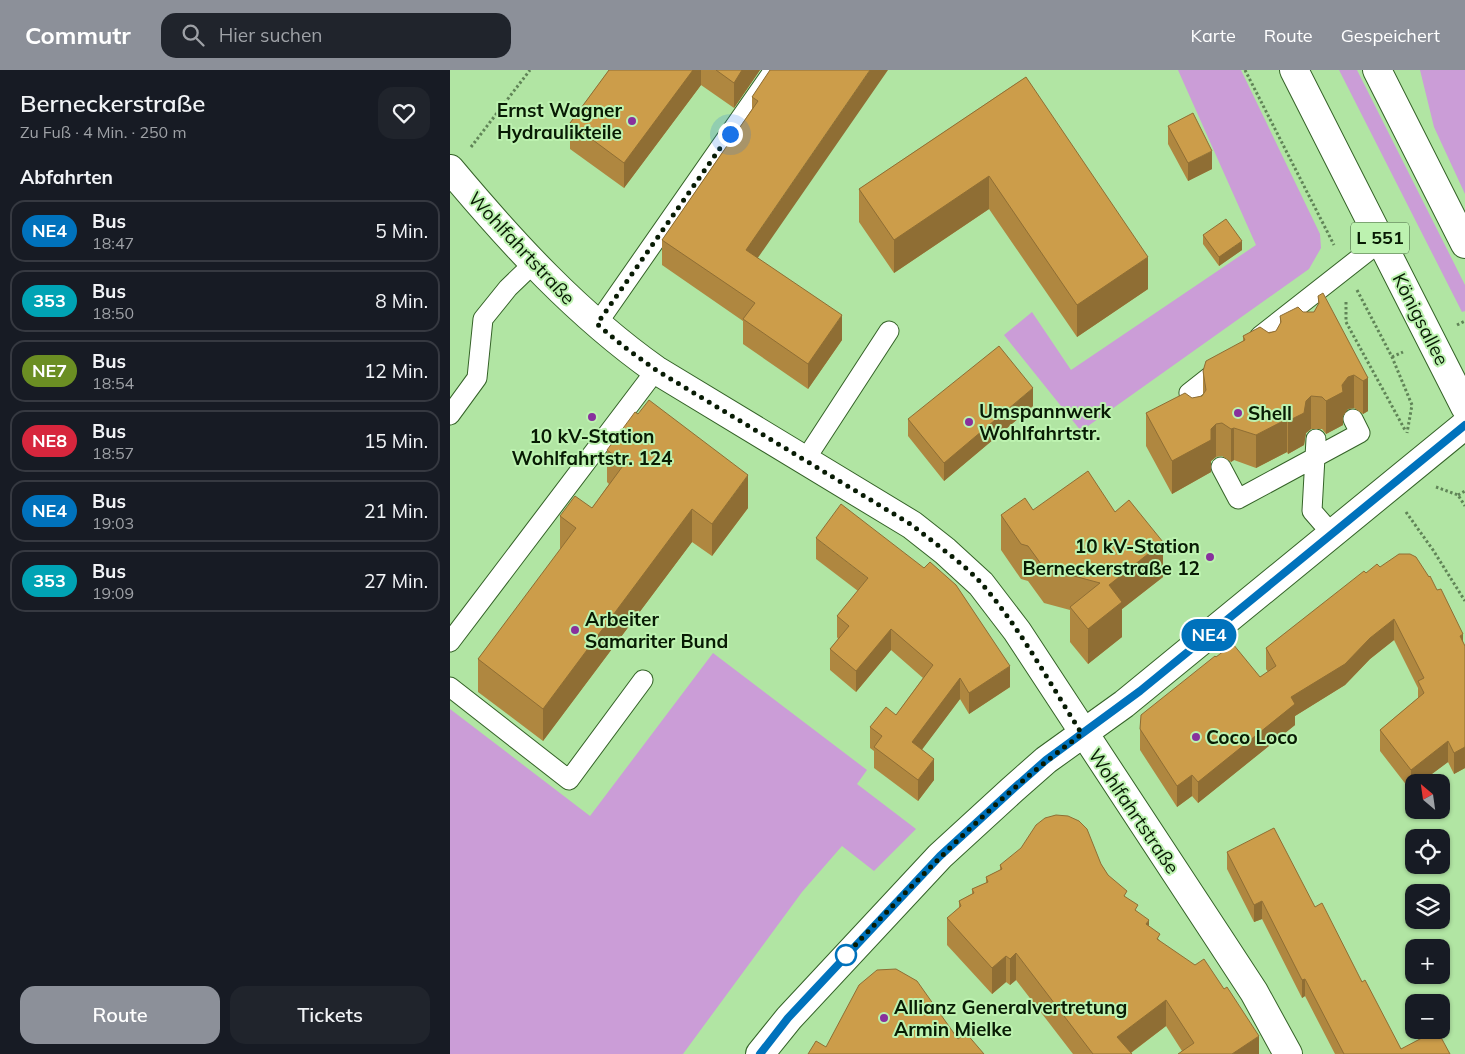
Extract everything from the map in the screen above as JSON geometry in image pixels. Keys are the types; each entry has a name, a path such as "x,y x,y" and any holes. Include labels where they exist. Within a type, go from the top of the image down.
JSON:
{"street":[{"name":"Königsallee","path":"1294,70 1465,407"},
{"path":"1377,70 1465,244"},
{"name":"Wohlfahrtstraße","path":"450,170 534,263 597,324 623,346 656,370 912,525 945,551 981,584 1017,631 1082,734 1234,963 1288,1054"},
{"path":"760,1054 788,1018 940,856 1046,760 1124,704 1465,425"}],"lane":[{"path":"597,324 774,70"},
{"path":"1195,420 1188,393 1381,240"},
{"path":"450,415 478,378 482,319 508,288 534,263"},
{"path":"1294,310 1303,326"},
{"path":"805,460 888,331"},
{"path":"1248,346 1270,354"},
{"path":"450,642 656,370"},
{"path":"1221,467 1238,499 1316,448 1360,434 1353,419"},
{"path":"1316,448 1312,511 1332,534"},
{"path":"450,687 570,780 643,680"}],"path":[{"path":"483,132 530,70"},
{"path":"1346,269 1346,322 1406,431"},
{"path":"1465,491 1458,495 1465,506"},
{"path":"1405,511 1433,550 1465,601"}],"shaded area":[{"path":"1178,70 1241,70 1320,234 1321,248 1309,269 1081,431 1004,335 1032,312 1071,370 1256,245"},
{"path":"1339,70 1357,70 1465,285 1465,311 1462,312"},
{"path":"1420,70 1465,70 1465,194 1434,127"},
{"path":"713,653 867,770 857,784 916,829 874,871 842,846 802,892 683,1054 450,1054 450,709 590,816"}],"building":[{"path":"609,70 693,70 624,163 570,123"},
{"path":"716,70 742,70 734,83"},
{"path":"770,70 870,70 746,250 842,315 808,364 743,319 755,303 662,240 758,101 752,97"},
{"path":"1026,77 1148,257 1077,305 989,176 894,240 859,189"},
{"path":"1193,113 1212,151 1188,163 1168,126"},
{"path":"1226,219 1242,241 1219,257 1203,235"},
{"path":"1323,293 1368,378 1363,381 1354,375 1348,377 1342,385 1343,392 1326,401 1322,397 1311,396 1306,401 1304,413 1288,421 1287,419 1256,435 1234,428 1231,429 1222,423 1216,424 1211,429 1211,440 1172,461 1146,413 1185,393 1192,398 1202,396 1206,390 1203,371 1206,361 1245,340 1243,336 1260,327 1269,333 1276,331 1281,322 1280,316 1298,307 1303,312 1314,312 1319,303 1318,296"},
{"name":"Umspannwerk Wohlfahrtstr.","path":"999,346 1033,388 944,463 908,419"},
{"name":"Arbeiter Samariter Bund","path":"649,400 748,475 712,524 692,509 543,709 478,659 576,528 560,516 575,496 592,508 625,463 607,450 635,412 638,414"},
{"path":"1088,471 1115,512 1129,500 1163,542 1109,585 1122,602 1088,629 1070,607 1100,583 1044,568 1028,546 1021,544 1001,515 1025,498 1033,510"},
{"path":"841,504 924,568 930,562 956,585 1010,666 969,693 960,678 912,742 934,759 918,780 874,747 882,736 870,727 886,707 896,715 933,665 891,629 856,671 830,649 849,626 837,616 868,578 816,538"},
{"path":"1399,554 1410,554 1416,557 1430,576 1437,590 1441,589 1463,634 1460,636 1465,646 1465,747 1454,753 1448,741 1411,770 1380,730 1424,693 1418,681 1424,678 1394,619 1370,638 1345,664 1291,697 1295,704 1198,782 1192,775 1177,786 1140,729 1141,715 1233,644 1260,677 1276,666 1266,648 1364,571 1366,573 1377,564 1380,567"},
{"path":"1056,815 1068,816 1079,821 1087,829 1101,864 1108,875 1127,891 1124,896 1138,905 1135,910 1149,920 1146,924 1160,934 1157,939 1195,965 1204,959 1224,989 1227,987 1259,1036 1232,1054 1178,1054 1194,1043 1166,1000 1117,1037 1132,1054 1093,1054 1016,953 1010,959 1006,956 992,968 947,918 961,906 959,901 974,893 972,889 988,882 986,877 1002,869 1000,865 1021,848 1036,825 1045,818"},
{"path":"1274,828 1315,907 1322,903 1362,982 1365,980 1401,1049 1420,1039 1442,1039 1450,1054 1344,1054 1305,979 1302,980 1262,901 1254,905 1227,852"},
{"path":"896,969 917,981 958,1039 966,1033 984,1054 808,1054 816,1041 826,1047 859,985 877,970"}],"bus line":[{"name":"NE4","path":"760,1054 788,1018 940,856 1012,790 1046,760 1124,704 1465,425"}],"place":[{"name":"Ernst Wagner Hydraulikteile","path":"632,121"},
{"name":"Shell","path":"1238,413"},
{"name":"10 kV-Station Wohlfahrtstr. 124","path":"592,417"},
{"name":"Umspannwerk Wohlfahrtstr.","path":"969,422"},
{"name":"10 kV-Station Berneckerstraße 12","path":"1210,557"},
{"name":"Arbeiter Samariter Bund","path":"575,630"},
{"name":"Coco Loco","path":"1196,737"},
{"name":"Allianz Generalvertretung Armin Mielke","path":"884,1018"}],"route":[{"path":"730,134 597,324 656,370 912,525 945,551 981,584 1017,631 1082,734 1046,760 940,856 842,959 846,955"}]}
